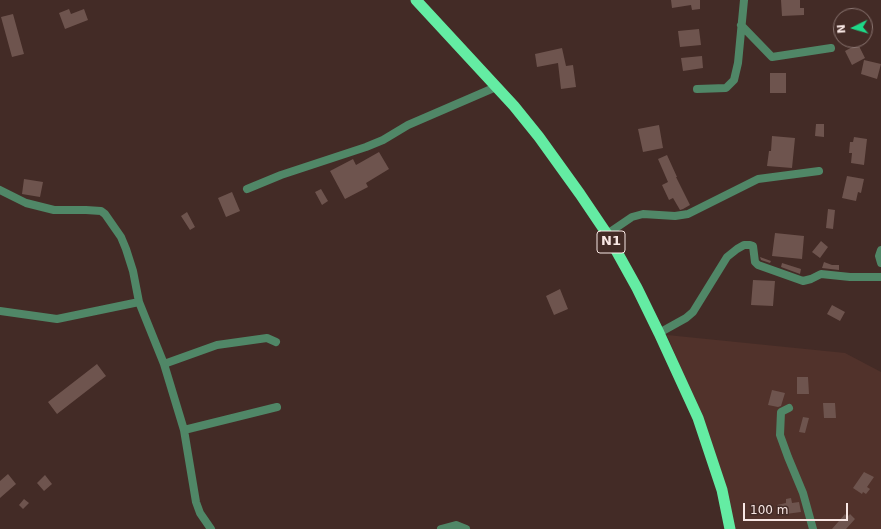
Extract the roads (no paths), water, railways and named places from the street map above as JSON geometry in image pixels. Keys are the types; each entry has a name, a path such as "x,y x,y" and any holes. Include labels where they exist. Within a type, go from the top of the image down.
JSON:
{"highway":[{"name":"N1","path":"416,0 514,106 539,137 607,234 637,288 698,418 722,490 730,529"}],"street":[{"path":"697,89 726,88 730,86 734,80 738,63 744,0"},
{"path":"741,25 772,57 831,48"},
{"path":"247,189 281,175 366,147 383,140 408,126 496,87"},
{"path":"607,234 632,217 643,214 675,216 688,214 758,179 819,171"},
{"path":"0,190 26,203 54,210 101,211 121,237 133,271 139,302 164,364 184,430 196,502 200,513 211,529"},
{"path":"659,333 686,318 693,312 727,257 744,245 753,246 755,262 758,265 803,281 821,274 850,277 881,276"},
{"path":"881,250 879,256 881,263"},
{"path":"0,311 57,319 139,302"},
{"path":"164,364 217,345 267,338 276,342"},
{"path":"184,430 277,407"},
{"path":"789,408 781,412 780,435 803,493 813,529"},
{"path":"441,529 456,524 466,529"}]}
